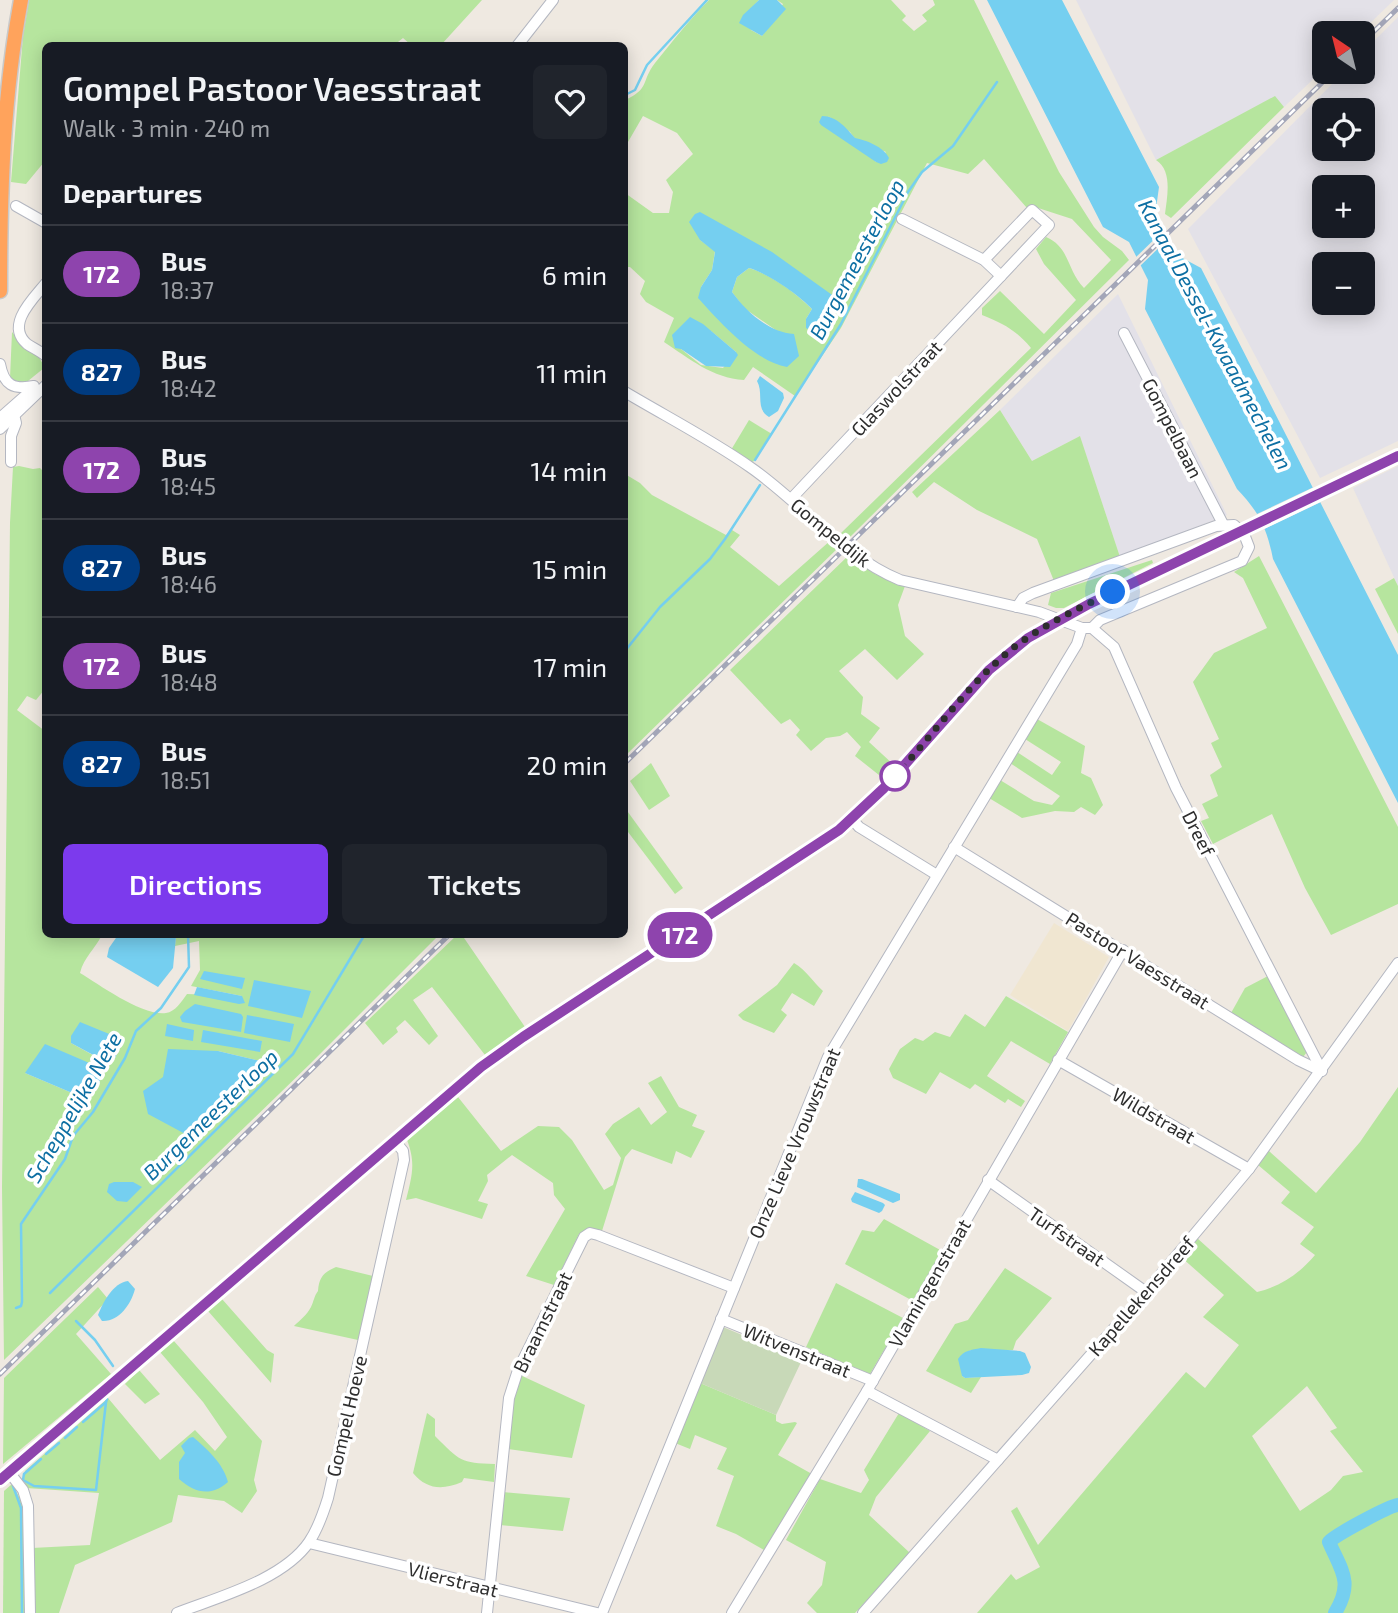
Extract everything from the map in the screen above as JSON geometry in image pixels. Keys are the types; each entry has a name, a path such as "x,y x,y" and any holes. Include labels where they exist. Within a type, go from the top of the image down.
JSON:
{"highway":[{"path":"0,290 1,178 13,46 21,0"}],"street":[{"path":"520,42 553,0"},
{"path":"16,206 42,221"},
{"name":"Glaswolstraat","path":"791,499 1049,225 1032,210 984,260"},
{"path":"902,219 984,260 1001,276"},
{"path":"42,288 20,318 18,327 27,343 42,353"},
{"name":"Gompelbaan","path":"1087,628 1100,620 1241,561 1249,547 1244,534 1237,527 1223,524 1124,333"},
{"path":"0,364 8,385 18,389 42,383"},
{"path":"0,429 42,384"},
{"path":"0,418 42,384"},
{"name":"Gompeldijk","path":"628,394 751,467 881,572 900,580 1039,611 1059,620"},
{"path":"11,462 11,436 16,423 15,415"},
{"path":"0,1480 481,1067 523,1037 796,861 852,819 884,788 994,666 1016,647 1059,620 1161,569 1398,456"},
{"path":"1017,607 1023,598 1033,593 1223,524"},
{"name":"Dreef","path":"1059,620 1087,628 1114,647 1176,788 1321,1072"},
{"name":"Onze Lieve Vrouwstraat","path":"603,1613 828,1056 1087,628"},
{"path":"852,819 859,827 937,875"},
{"name":"Pastoor Vaesstraat","path":"954,847 1321,1072"},
{"name":"Vlamingenstraat","path":"732,1613 873,1381 1122,950"},
{"name":"Kapellekensdreef","path":"863,1613 1146,1292 1249,1169 1398,963"},
{"name":"Wildstraat","path":"1058,1060 1249,1169"},
{"name":"Gompel Hoeve","path":"177,1613 254,1583 294,1559 309,1543 318,1526 328,1498 404,1160 403,1151 394,1140"},
{"name":"Turfstraat","path":"988,1180 1146,1292"},
{"name":"Braamstraat","path":"487,1613 509,1398 518,1370 584,1237 590,1233 598,1234 734,1288"},
{"name":"Witvenstraat","path":"721,1319 873,1381"},
{"name":"Witvenstraat","path":"867,1391 998,1460"},
{"path":"9,1472 23,1490 28,1506 30,1613"},
{"name":"Vlierstraat","path":"309,1543 597,1613"}],"shaded area":[{"path":"1076,0 1394,0 1372,21 1312,21 1312,80 1284,107 1274,97 1156,160"},
{"path":"1398,17 1398,441 1320,478 1188,229 1312,104 1312,161 1375,161 1375,98 1318,98 1332,84 1376,84 1376,39"},
{"path":"1118,294 1227,515 1120,557 1080,436 1032,461 1000,410"},
{"path":"1398,466 1398,586 1353,488"},
{"path":"1054,923 1109,957 1068,1031 1010,995"}],"green space":[{"path":"29,0 482,0 444,42 408,42 403,38 398,42 42,42 42,165 26,184 11,182 23,36"},
{"path":"709,0 759,0 747,13 751,30 762,36 783,4 777,0 891,0 906,16 902,20 914,31 927,21 922,15 935,5 933,0 974,0 1059,172 1094,227 1129,260 848,539 841,533 1031,348 1009,328 982,315 982,308 1000,291 1044,334 1076,300 1044,264 1036,249 1046,237 1060,247 1084,288 1111,260 1072,219 1032,206 1027,208 984,159 968,174 927,163 841,328 795,396 753,367 744,380 711,372 664,342 674,318 646,302 640,294 645,281 628,267 628,195 653,213 669,213 673,192 666,180 693,154 677,133 643,116 628,142 628,98 642,88 655,63","holes":["828,116 855,139 886,152 876,162","700,240 835,297 806,319 812,309 806,303 774,279 749,268 737,277 732,292 744,308 780,333 701,287 712,270 715,251","711,331 736,352 723,368 701,365 681,349"]},
{"path":"1275,96 1284,107 1171,218 1165,214 1167,177 1156,160"},
{"path":"12,332 39,358 42,370 18,385 10,378"},
{"path":"1000,410 1032,461 1080,436 1120,557 1054,581 1037,539 977,510 934,482 917,498 912,492"},
{"path":"749,420 772,434 753,462 731,450"},
{"path":"13,467 40,468 42,693 36,700 27,696 17,710 42,729 42,938 100,938 80,973 134,1005 156,1013 166,1013 181,1003 187,994 242,996 191,986 200,970 199,941 175,946 176,938 436,938 4,1360 2,1187 10,523","holes":["71,1043 120,1045 114,1061 109,1064","218,1051 264,1062 264,1063 236,1090","25,1073 104,1074 91,1096 84,1098"]},
{"path":"628,476 652,495 726,535 732,530 740,535 730,547 779,586 831,540 839,547 628,753"},
{"path":"849,555 875,574 905,586 898,605 905,636 924,654 897,680 865,649 839,671 863,697 861,714 880,728 869,742 895,766 884,779 855,756 861,747 847,732 826,738 811,751 796,735 800,730 790,719 781,724 730,670"},
{"path":"1259,556 1398,827 1398,904 1331,935 1305,888 1272,814 1213,844 1201,821 1209,818 1202,804 1218,796 1210,775 1222,767 1211,743 1219,739 1193,682 1214,653 1267,628 1243,578 1234,572"},
{"path":"1152,560 1153,563 1064,608 1048,605 1051,593"},
{"path":"1394,578 1398,586 1398,634 1375,589"},
{"path":"1037,719 1085,746 1081,773 1091,778 1103,805 1095,815 1081,807 1074,812 1055,811 1022,818 989,798 1000,780 1034,801 1052,805 1060,796 1010,763 1017,752 1052,775 1061,762 1025,739"},
{"path":"651,763 670,796 649,810 630,781"},
{"path":"628,812 683,888 675,894 628,832"},
{"path":"454,938 464,938 525,1027 485,1055 432,987 413,1000 438,1036 429,1045 405,1020 396,1028 398,1032 383,1045 365,1023"},
{"path":"794,963 823,991 814,1006 792,993 781,1010 787,1015 774,1033 743,1020 738,1015 777,985"},
{"path":"1268,976 1307,1052 1303,1057 1231,1013 1245,988"},
{"path":"1006,996 1068,1032 1050,1064 1011,1041 987,1076 1025,1101 1021,1107 1008,1099 1005,1103 975,1084 970,1089 940,1072 926,1094 893,1078 889,1069 900,1049 915,1038 923,1041 935,1032 950,1037 965,1014 985,1027"},
{"path":"661,1076 679,1107 697,1115 692,1126 705,1131 691,1158 676,1151 672,1164 632,1149 625,1157 602,1231 592,1228 579,1234 554,1285 526,1276 565,1209 554,1195 553,1183 512,1155 487,1175 488,1181 478,1201 488,1204 482,1219 416,1198 406,1200 412,1170 407,1140 458,1097 501,1151 538,1126 559,1127 572,1140 604,1190 613,1185 621,1158 605,1134 613,1124 639,1107 651,1125 667,1112 648,1083"},
{"path":"1398,1087 1398,1613 977,1613 1011,1574 1016,1580 1040,1567 1011,1511 1017,1507 1038,1545 1186,1372 1205,1388 1239,1345 1203,1317 1224,1295 1181,1257 1197,1238 1257,1292 1289,1278 1315,1255 1300,1244 1314,1227 1281,1203 1290,1192 1258,1165 1269,1151 1316,1193 1360,1142","holes":["1307,1386 1337,1428 1330,1431 1363,1472 1343,1476 1331,1490 1300,1511 1252,1436"]},
{"path":"884,1219 942,1251 913,1301 845,1264 862,1230 874,1232"},
{"path":"336,1267 373,1276 358,1340 294,1326 309,1310 323,1276"},
{"path":"1005,1268 1052,1298 1016,1341 1013,1350 970,1350 962,1376 981,1377 971,1393 926,1371 955,1324 968,1320"},
{"path":"836,1283 903,1318 870,1374 806,1347"},
{"path":"98,1287 108,1299 76,1334 111,1374 3,1464 4,1378"},
{"path":"222,1299 267,1350 274,1354 271,1383 208,1311"},
{"path":"723,1327 802,1360 776,1415 700,1383"},
{"path":"173,1340 262,1441 254,1480 257,1491 242,1513 224,1501 178,1495 172,1522 75,1565 59,1613 34,1613 32,1548 90,1545 99,1493 26,1488 25,1471 108,1398 160,1460 195,1430 215,1451 227,1437 203,1402 160,1352"},
{"path":"139,1370 160,1394 145,1404 125,1384"},
{"path":"520,1375 585,1405 572,1458 508,1449 512,1402"},
{"path":"700,1383 776,1415 776,1421 782,1424 797,1423 778,1455 812,1474 764,1550 716,1526 734,1476 717,1469 727,1448 695,1435 690,1449 675,1443"},
{"path":"427,1413 435,1419 435,1436 456,1456 474,1463 495,1464 494,1482 464,1478 455,1485 436,1487 418,1479 413,1473"},
{"path":"899,1413 930,1431 876,1497 869,1515 910,1553 855,1613 817,1613 807,1603 822,1585 826,1562 786,1540 820,1479 861,1493 869,1480 864,1470"},
{"path":"12,1484 23,1504 24,1512 26,1613 3,1613 4,1491"},
{"path":"503,1492 570,1498 563,1531 500,1525"}],"water":[{"path":"759,0 777,0 786,9 762,36 739,23 743,15"},
{"name":"Kanaal Dessel-Kwaadmechelen","path":"987,0 1062,0 1159,187 1155,216 1175,254 1201,268 1398,655 1398,803 1273,559 1261,521 1237,489 1145,309 1148,280 1129,242 1103,227"},
{"path":"822,116 837,121 855,138 879,147 887,154 887,162 876,162 821,125 819,122"},
{"path":"700,212 772,252 835,297 832,317 823,331 815,333 806,328 806,319 812,309 791,291 749,268 737,277 732,292 744,307 767,325 794,334 799,356 787,367 750,349 698,298 701,287 712,270 715,252 700,240 689,222"},
{"path":"690,317 703,324 736,352 738,355 730,367 706,366 681,349 675,348 672,335"},
{"path":"760,376 783,393 784,398 778,411 769,417 762,410 757,381"},
{"path":"116,938 176,938 173,968 158,987 107,957"},
{"path":"204,971 245,978 242,989 200,979"},
{"path":"254,980 311,991 302,1018 248,1006"},
{"path":"197,987 242,996 245,1003 194,995"},
{"path":"195,1004 241,1014 241,1032 182,1022 180,1017"},
{"path":"247,1015 294,1024 290,1042 244,1033"},
{"path":"80,1022 119,1038 118,1052 110,1064 71,1043 71,1036"},
{"path":"167,1024 194,1030 193,1041 165,1036"},
{"path":"203,1030 262,1041 260,1052 201,1042"},
{"path":"45,1044 101,1068 104,1073 91,1096 84,1098 25,1073"},
{"path":"168,1049 218,1051 265,1062 189,1136 148,1114 143,1091 163,1077"},
{"path":"858,1179 900,1194 900,1200 893,1203 857,1187"},
{"path":"133,1182 142,1187 127,1202 117,1201 107,1192 109,1184"},
{"path":"855,1192 883,1203 885,1205 882,1211 879,1213 852,1202"},
{"path":"128,1281 135,1289 131,1300 114,1319 102,1321 98,1315 106,1299 113,1289"},
{"path":"981,1348 1025,1353 1031,1367 1029,1373 965,1378 962,1376 958,1359 965,1352"},
{"path":"193,1437 222,1469 228,1482 222,1487 209,1491 197,1490 179,1479 179,1462 185,1453 181,1446"}],"pier":[{"path":"1166,228 1170,237 1138,268 1134,259"},
{"path":"1316,486 1323,501 1262,530 1255,515"}],"waterway":[{"name":"Scheppelijke Nete","path":"628,94 635,90 647,65 707,0"},
{"name":"Burgemeesterloop","path":"755,460 841,324 908,192 922,172 953,146 997,82"},
{"name":"Burgemeesterloop","path":"628,647 660,607 710,559 760,485"},
{"name":"Scheppelijke Nete","path":"16,1308 21,1306 22,1302 21,1224 65,1159 73,1136 93,1112 125,1058 136,1031 161,1008 189,967 188,938"},
{"name":"Burgemeesterloop","path":"50,1293 293,1054 363,938"},
{"name":"Burgemeesterloop","path":"76,1321 95,1340 113,1366"},
{"name":"Burgemeesterloop","path":"83,1422 107,1399"},
{"path":"41,1459 24,1474 23,1480 34,1486 96,1490 106,1402"},
{"name":"Burgemeesterloop","path":"65,1438 77,1427"},
{"name":"Burgemeesterloop","path":"46,1454 59,1443"},
{"name":"Burgemeesterloop","path":"13,1486 21,1508 22,1613"},
{"path":"1335,1613 1345,1584 1329,1542 1362,1521 1398,1505"}],"railway":[{"path":"1376,29 1398,8"},
{"path":"628,760 1321,84"},
{"path":"0,1374 446,938"}],"bus line":[{"name":"172","path":"0,1480 481,1067 523,1037 796,861 839,830 884,788 989,670 1028,638 1089,604 1398,456"}],"route":[{"path":"895,776 1004,656 1028,638 1113,592"}]}
